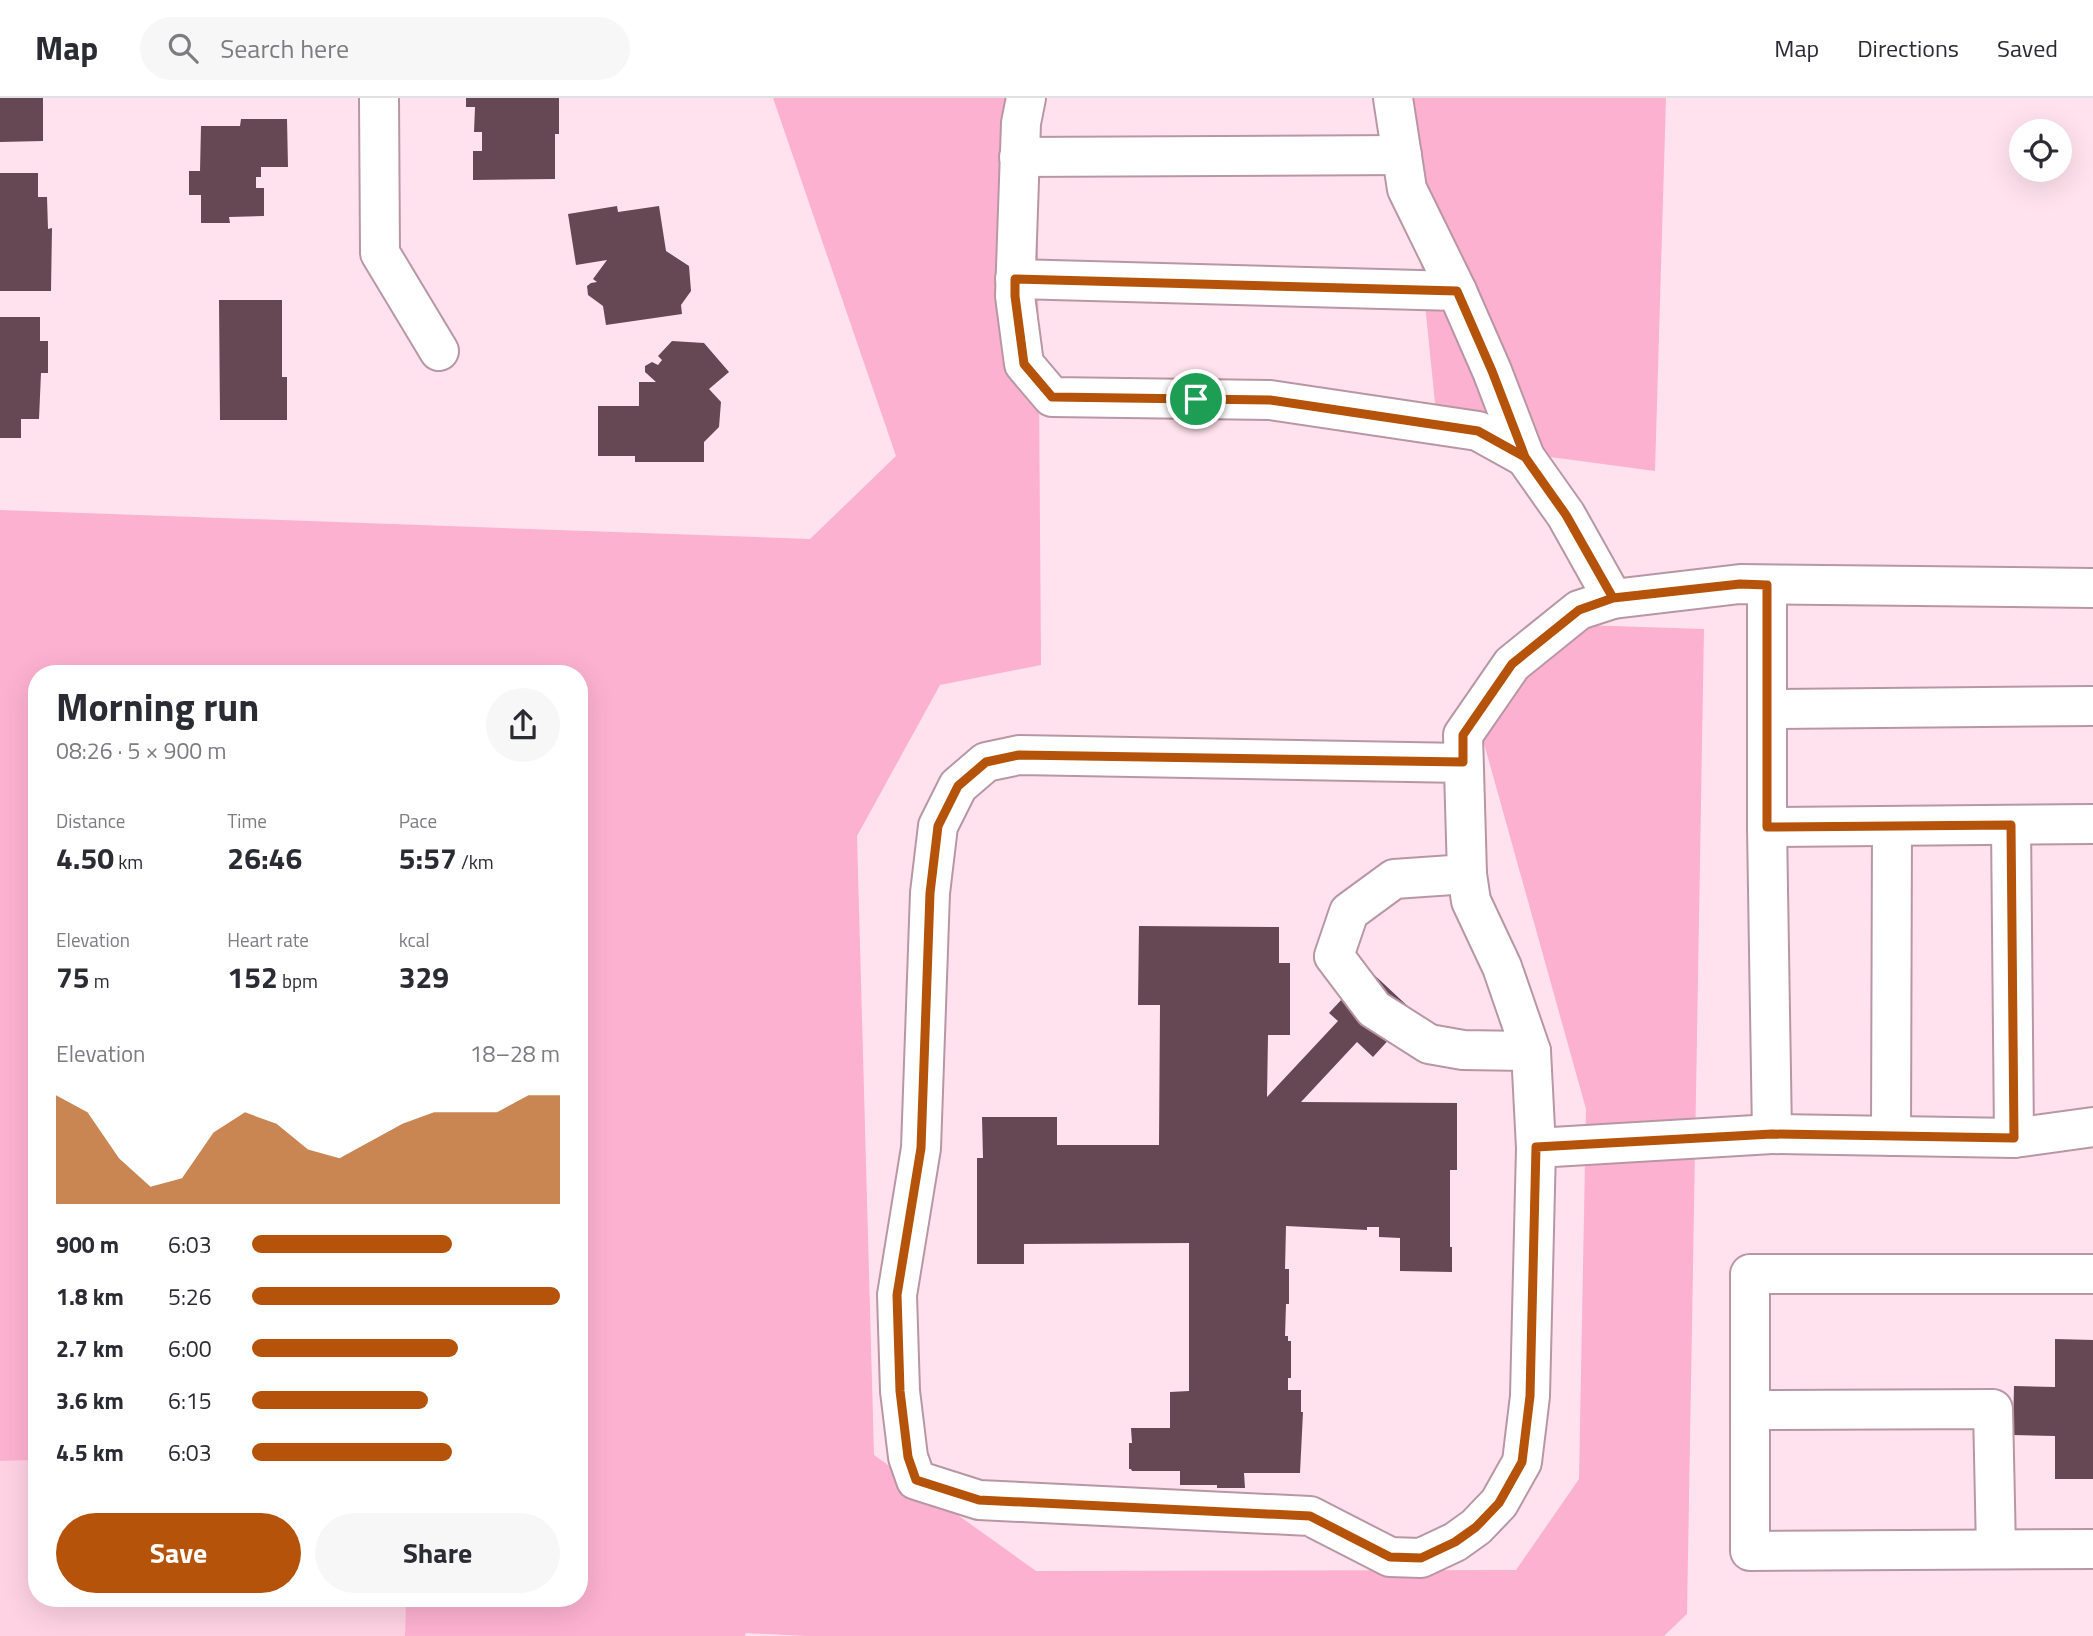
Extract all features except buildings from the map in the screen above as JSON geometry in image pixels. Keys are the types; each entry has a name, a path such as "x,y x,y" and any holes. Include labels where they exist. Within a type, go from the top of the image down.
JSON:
{"street":[{"path":"379,98 380,253 439,351"},
{"path":"1026,98 1019,157 1015,296 1024,364 1052,397 1270,400 1478,431 1525,457"},
{"path":"1393,98 1407,189 1457,291 1525,457 1566,515 1613,598"},
{"path":"1019,157 1402,155"},
{"path":"1015,279 1457,291"},
{"path":"1463,762 1019,755 986,762 958,786 938,826 930,893 921,1148 897,1295 900,1391 908,1457 916,1480 979,1500 1310,1516 1390,1557 1421,1558 1455,1542 1476,1527 1499,1503 1522,1462 1530,1396 1536,1147 1531,1051 1502,967 1471,901 1467,874 1463,735 1512,664 1579,610 1613,598 1740,584 2093,588"},
{"path":"1767,585 1767,827 1772,1134"},
{"path":"1768,709 2093,706"},
{"path":"1767,827 2093,824"},
{"path":"2011,825 2014,1138"},
{"path":"1891,1136 1892,826"},
{"path":"1467,874 1395,879 1349,912 1335,956 1374,1009 1429,1044 1463,1050 1531,1051"},
{"path":"1536,1147 1772,1134 2014,1138 2093,1127"},
{"path":"2093,1274 1750,1274 1750,1551 2093,1549"},
{"path":"1750,1410 1993,1409 1996,1549"}],"shaded area":[{"path":"773,98 1046,98 1037,113 1041,665 940,685 857,836 874,1455 1036,1571 1516,1570 1579,1479 1586,1109 1478,722 1552,624 1704,629 1687,1614 1664,1636 807,1636 746,1633 745,1636 405,1636 406,1607 588,1607 588,665 28,665 28,1460 0,1461 0,510 810,539 896,456"},
{"path":"1404,98 1666,98 1655,471 1439,442"},
{"path":"28,1460 28,1607 406,1607 405,1636 0,1636 0,1461"}],"route":[{"path":"1196,399 1052,397 1024,364 1015,279 1457,291 1525,457 1566,515 1613,598 1740,584 1767,585 1767,827 2011,825 2014,1138 1772,1134 1536,1147 1530,1396 1522,1462 1499,1503 1476,1527 1455,1542 1421,1558 1390,1557 1310,1516 979,1500 916,1480 908,1457 900,1391 897,1295 921,1148 930,893 938,826 958,786 986,762 1019,755 1463,762 1463,735 1512,664 1579,610 1613,598 1566,515 1525,457 1478,431 1270,400 1196,399"}]}
